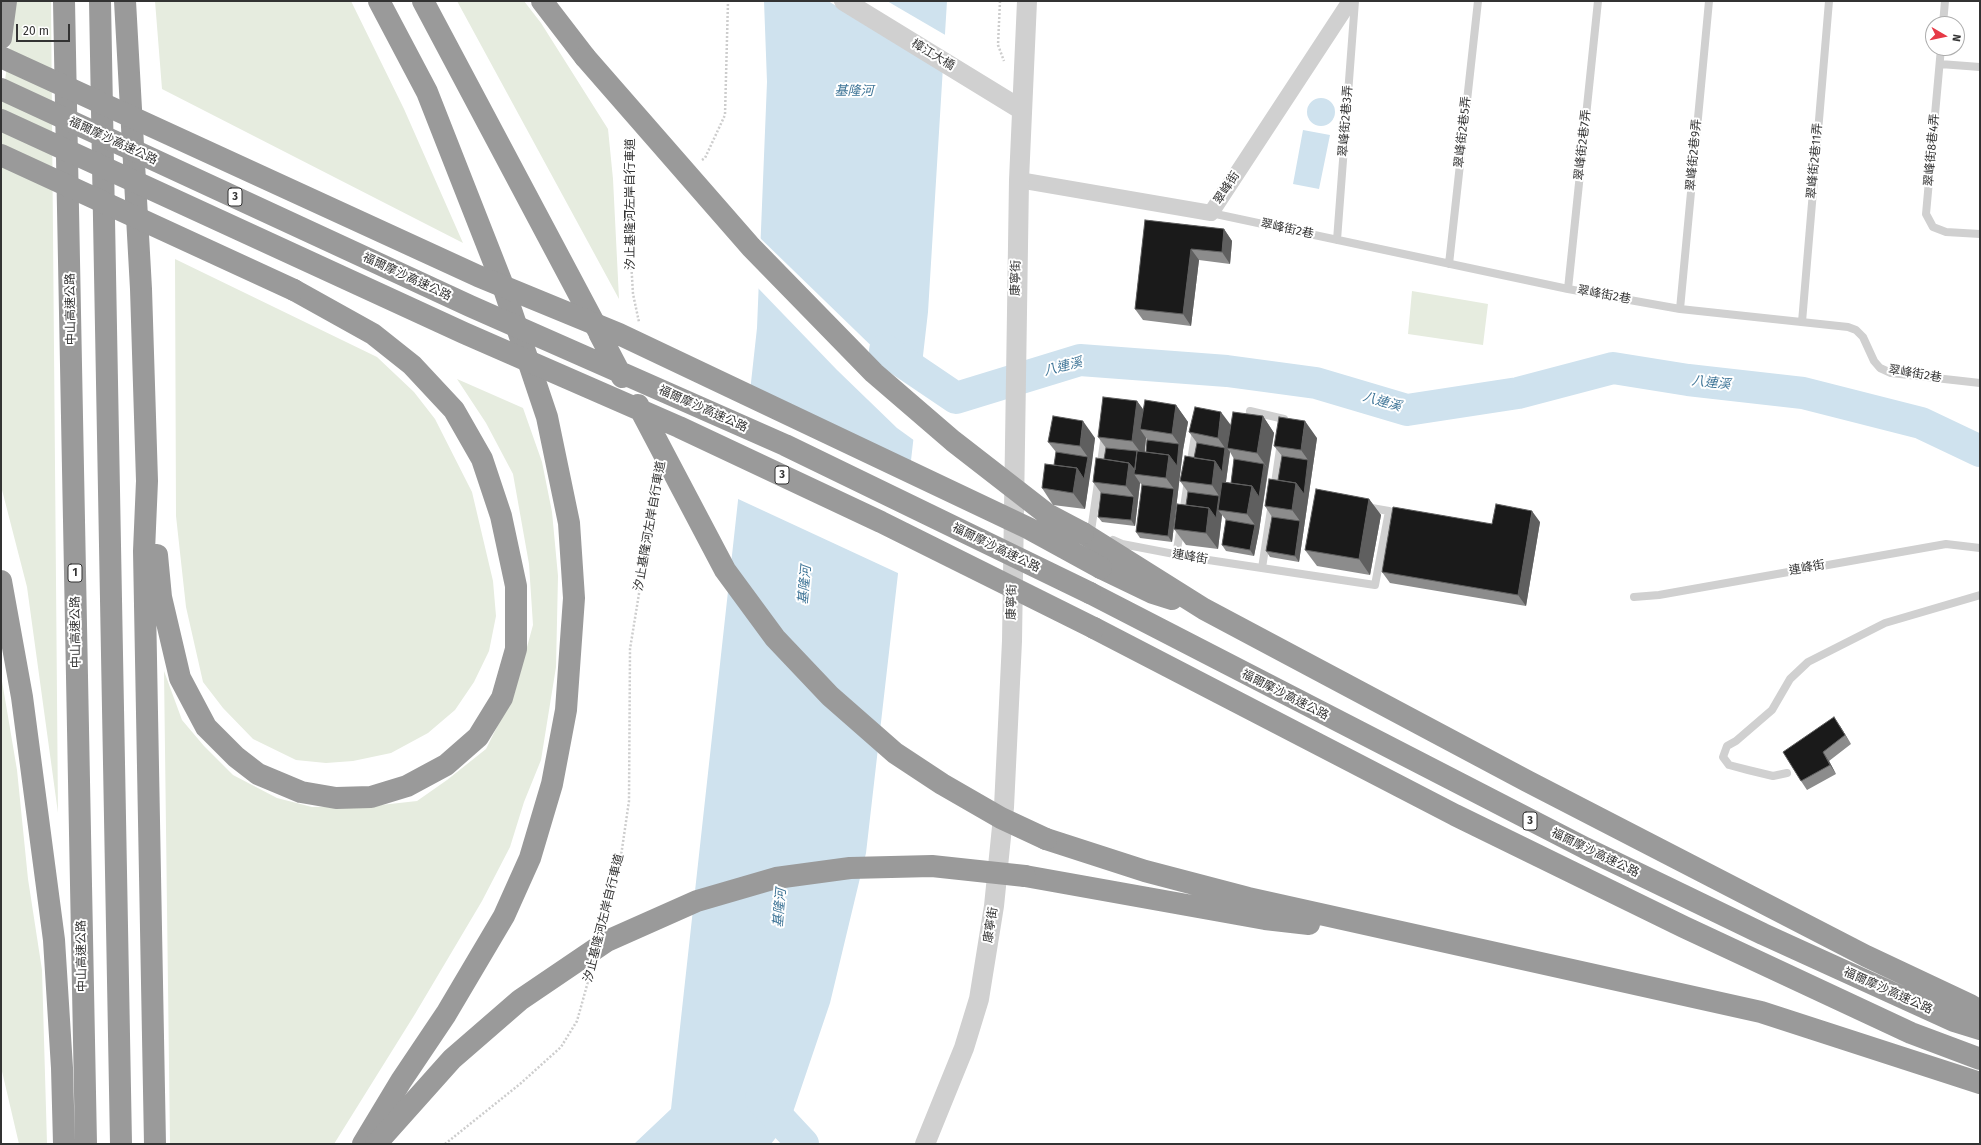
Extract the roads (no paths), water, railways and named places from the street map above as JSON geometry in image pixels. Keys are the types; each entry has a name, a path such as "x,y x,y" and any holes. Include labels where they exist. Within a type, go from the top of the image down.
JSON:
{"highway":[{"path":"1,38 6,1"},
{"name":"中山高速公路","path":"64,1 86,1144"},
{"path":"100,1 121,1144"},
{"path":"125,1 141,289 147,481 144,551 155,1144"},
{"path":"363,1144 401,1081 446,1014 504,916 530,858 552,784 566,710 574,598 569,523 547,416 502,283 427,92 379,1"},
{"path":"423,1 725,570 775,638 830,696 895,753 942,784 1001,818 1046,839 1145,871 1248,898 1401,933 1592,973 1761,1012 1980,1083"},
{"path":"542,1 585,58 751,247 874,373 953,441 1047,514 1087,532 1204,608 1527,781 1866,956 1980,1011"},
{"path":"1,57 478,276 626,337 1028,528 1101,568 1153,593 1204,608"},
{"name":"福爾摩沙高速公路","path":"1,89 470,306 785,444 1090,593 1585,848 1763,934 1954,1021 1980,1029"},
{"name":"3","path":"1,120 457,330 679,427 881,522 1094,628 1455,815 1677,924 1911,1033 1980,1060"},
{"path":"1,155 294,290 373,334 412,365 454,410 482,459 501,516 516,586 516,649 502,698 478,737 446,765 407,786 371,796 336,798 301,792 258,774 236,757 206,727 180,678 162,597 147,481"},
{"path":"1,581 22,697 54,940 62,1068 64,1144"},
{"path":"376,1144 452,1059 520,1000 607,941 697,901 776,878 850,868 932,866 1025,876 1265,919 1401,933"}],"street":[{"name":"樟江大橋","path":"844,1 1022,110"},
{"name":"康寧街","path":"929,1136 964,1048 978,999 994,906 1004,807 1012,641 1016,277 1027,1"},
{"name":"翠峰街","path":"1019,180 1211,213 1350,1"}],"lane":[{"name":"翠峰街2巷3弄","path":"1337,240 1355,1"},
{"name":"翠峰街2巷5弄","path":"1449,264 1478,1"},
{"name":"翠峰街2巷7弄","path":"1568,289 1598,1"},
{"name":"翠峰街2巷9弄","path":"1680,309 1709,1"},
{"name":"翠峰街2巷11弄","path":"1802,322 1829,1"},
{"path":"1944,16 1945,1"},
{"name":"翠峰街8巷4弄","path":"1940,56 1926,214 1933,227 1946,232 1980,234"},
{"path":"1940,64 1980,67"},
{"name":"翠峰街2巷","path":"1211,213 1568,289 1680,309 1848,327 1856,330 1863,337 1874,361 1880,368 1891,373 1980,383"},
{"path":"1250,411 1284,419 1262,568"},
{"path":"1176,555 1197,423"},
{"path":"1087,532 1107,426"},
{"name":"連峰街","path":"1014,495 1087,532 1122,544 1176,555 1375,585 1389,511 1361,506"},
{"name":"連峰街","path":"1634,597 1659,595 1946,544 1980,548"},
{"path":"1787,774 1773,776 1729,765 1723,757 1727,746 1736,741 1772,710 1790,680 1808,662 1885,623 1980,595"}],"water":[{"name":"基隆河","path":"764,1 947,1 928,312 866,853 830,1003 791,1118 771,1144 634,1144 671,1109 757,328 767,82"},
{"path":"1321,98 1327,99 1331,102 1334,106 1334,118 1331,122 1327,125 1321,126 1315,125 1311,122 1308,118 1307,112 1308,106 1311,102 1315,99"},
{"path":"1303,130 1330,135 1319,189 1293,184"}],"waterway":[{"name":"八連溪","path":"885,350 956,398 1080,360 1227,371 1316,383 1407,410 1518,393 1613,368 1688,380 1803,393 1921,423 1980,451"},
{"path":"761,1099 803,1144"}]}
